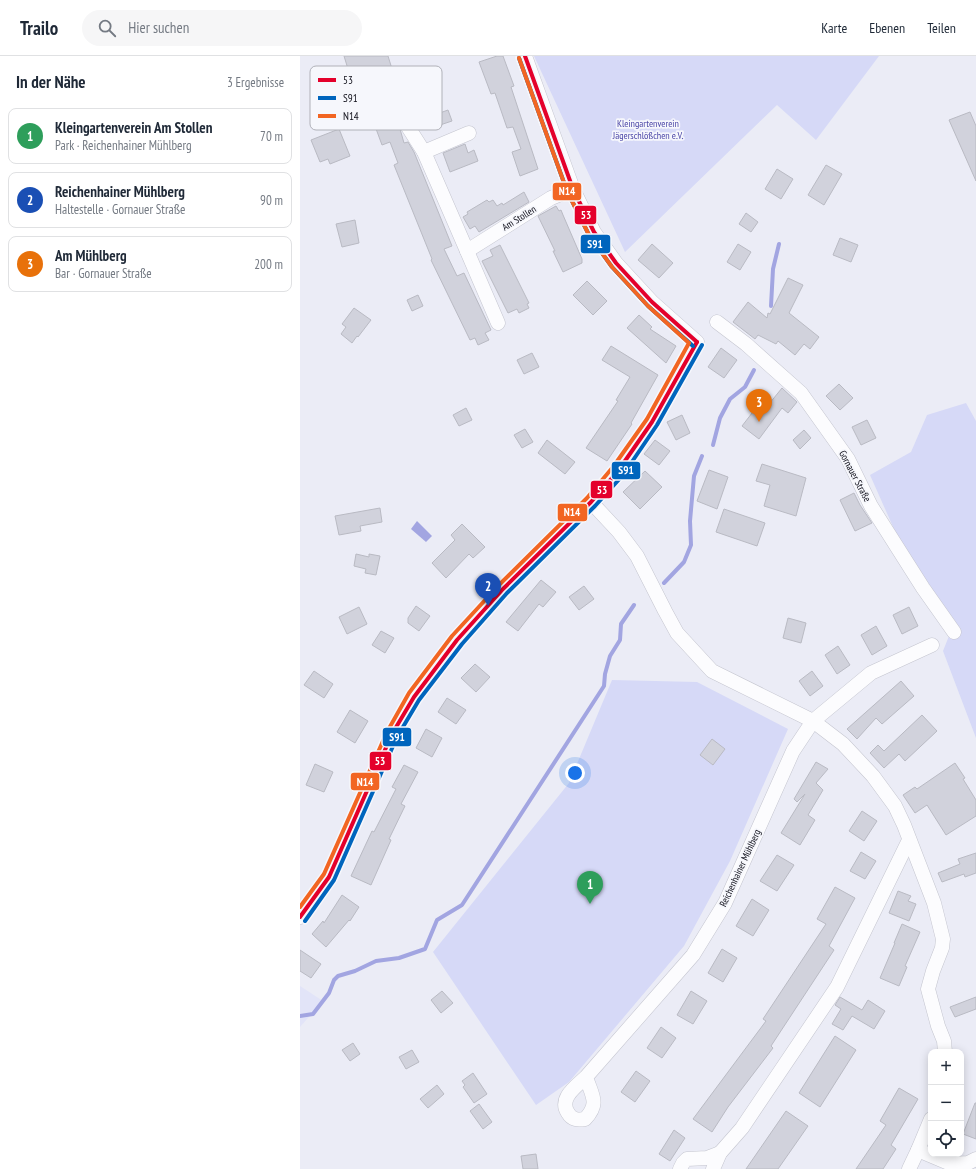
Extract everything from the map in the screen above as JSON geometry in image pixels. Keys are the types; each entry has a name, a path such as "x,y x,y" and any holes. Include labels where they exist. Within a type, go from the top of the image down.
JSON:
{"street":[{"path":"300,917 329,877 392,734 414,696 453,646 498,595 591,502 618,471 652,422 697,342 652,302 616,264 594,232 573,189 525,56"},
{"path":"410,130 424,152 498,323"},
{"path":"424,152 469,133"},
{"name":"Am Stollen","path":"467,251 551,198 573,189"},
{"name":"Gornauer Straße","path":"717,322 746,344 801,393 848,459 871,506 922,588 954,632"},
{"path":"591,502 619,532 637,556 664,611 678,633 712,671 813,721 843,744 873,776 895,806 904,825 934,903 943,938 942,948 928,989 938,1026 944,1041 945,1049"},
{"name":"Reichenhainer Mühlberg","path":"586,1077 692,955 725,903 793,751 813,721 871,673 932,645"},
{"path":"713,1169 720,1153 742,1128 837,986 909,840"},
{"path":"909,1169 930,1121"},
{"path":"918,1150 951,1164 968,1163 976,1159"},
{"path":"680,1169 687,1159 707,1158 720,1153"}],"shaded area":[{"path":"300,986 323,1001 300,1027"}],"green space":[{"name":"Kleingartenverein Jägerschlößchen e.V.","path":"534,56 879,56 816,140 777,105 625,252"},
{"path":"966,403 976,421 976,738 943,651 949,636 894,529 870,475 911,452 927,415"},
{"path":"612,680 697,682 788,729 730,861 684,946 569,1082 536,1105 433,952 569,783"}],"water":[{"path":"417,521 432,536 426,542 411,529"}],"building":[{"path":"344,56 388,56 391,66 347,66"},
{"path":"497,56 503,56 514,86 511,87 538,169 520,176 512,152 521,149 513,127 507,128 495,93 491,94 479,62"},
{"path":"448,110 452,121 442,124 442,112"},
{"path":"970,112 976,126 976,181 949,120"},
{"path":"339,130 350,156 330,164 328,159 320,162 311,140"},
{"path":"376,130 400,130 404,143 408,142 414,152 452,246 444,249 457,276 464,273 491,330 485,333 489,340 478,345 475,338 470,340 431,260 432,259 394,165 398,163 390,142 382,145"},
{"path":"465,144 468,153 474,150 478,161 450,172 443,153"},
{"path":"826,165 842,174 824,205 808,195"},
{"path":"777,169 793,179 781,199 765,189"},
{"path":"524,192 529,202 479,232 475,226 470,229 463,217 468,214 467,212 487,200 489,202 493,200 497,206 502,203 503,205"},
{"path":"556,206 559,211 561,210 582,259 582,263 563,272 553,251 555,251 538,216"},
{"path":"746,213 758,222 751,232 739,224"},
{"path":"355,220 359,243 342,247 336,224"},
{"path":"840,238 858,245 851,262 833,255"},
{"path":"652,244 673,263 659,278 638,260"},
{"path":"738,244 751,252 740,270 727,262"},
{"path":"500,245 529,303 527,304 529,308 519,313 517,309 508,313 482,261 493,256 490,250"},
{"path":"788,278 803,285 789,313 819,337 810,349 804,344 795,355 778,341 776,344 758,335 755,339 733,322 748,302 767,318 768,313 770,314"},
{"path":"587,281 607,301 593,315 573,295"},
{"path":"418,295 423,306 412,311 407,300"},
{"path":"354,308 371,320 352,343 341,334 346,327 342,324"},
{"path":"639,315 652,327 650,329 676,346 666,363 627,328"},
{"path":"611,346 658,375 631,423 632,424 607,461 586,448 618,401 616,400 630,377 602,360"},
{"path":"721,348 737,360 724,378 708,367"},
{"path":"532,353 539,367 524,374 517,360"},
{"path":"839,384 853,398 840,410 826,396"},
{"path":"782,388 797,402 788,413 782,408 759,439 742,426 759,404 765,409"},
{"path":"466,408 472,420 459,426 453,415"},
{"path":"682,415 690,433 676,440 667,422"},
{"path":"867,420 876,438 861,445 852,427"},
{"path":"525,429 533,442 522,448 514,435"},
{"path":"804,430 811,438 800,449 793,440"},
{"path":"547,440 575,462 565,474 538,453"},
{"path":"655,440 670,451 659,465 644,454"},
{"path":"762,464 806,478 796,516 764,506 770,485 756,481"},
{"path":"709,470 728,477 717,509 697,501"},
{"path":"645,471 662,487 640,509 623,492"},
{"path":"854,493 872,523 855,531 840,500"},
{"path":"380,508 382,522 360,526 361,531 339,535 335,516"},
{"path":"724,509 765,523 757,546 716,532"},
{"path":"462,524 485,547 473,558 469,554 446,578 432,563 455,540 451,535"},
{"path":"356,554 369,557 369,554 380,556 376,575 365,573 366,569 354,566"},
{"path":"541,580 556,592 543,607 539,604 518,631 506,622"},
{"path":"584,586 594,599 579,610 569,597"},
{"path":"416,606 430,616 419,631 408,623 408,618"},
{"path":"359,607 367,624 347,634 339,617"},
{"path":"909,607 918,626 902,634 893,615"},
{"path":"788,618 806,623 801,643 783,638"},
{"path":"876,626 887,646 872,655 861,635"},
{"path":"381,631 394,638 385,653 372,645"},
{"path":"838,646 850,665 837,674 825,655"},
{"path":"475,664 490,677 476,692 461,678"},
{"path":"314,671 333,684 324,698 304,685"},
{"path":"812,671 823,686 810,696 799,681"},
{"path":"901,681 914,696 882,724 876,718 857,739 847,729"},
{"path":"447,698 466,710 456,724 438,712"},
{"path":"350,710 368,721 355,743 337,732"},
{"path":"922,715 937,731 905,761 899,754 884,768 870,753 878,745 884,751"},
{"path":"426,729 442,738 432,757 416,748"},
{"path":"712,739 725,749 713,765 700,755"},
{"path":"816,762 828,769 816,783 823,790 808,815 815,820 800,845 781,833 805,794 797,802 794,799"},
{"path":"955,763 965,778 963,779 976,800 976,816 946,835 927,805 915,813 903,795 915,787 917,789"},
{"path":"315,764 333,772 324,792 306,785"},
{"path":"404,765 418,772 401,804 405,806 389,839 391,840 371,885 351,876 372,831 374,832 396,789 392,787"},
{"path":"862,811 877,821 864,841 849,831"},
{"path":"861,852 876,861 865,879 850,871"},
{"path":"976,853 976,873 965,877 964,874 942,882 938,873 960,864 958,859"},
{"path":"777,855 794,865 777,891 760,881"},
{"path":"835,887 855,898 829,946 834,950 771,1046 773,1048 728,1107 712,1132 693,1119 766,1021 763,1019 826,924 817,919"},
{"path":"898,891 911,896 908,901 916,904 909,921 889,913"},
{"path":"342,895 359,907 350,921 349,920 326,947 312,934 323,921 324,923"},
{"path":"752,899 769,910 753,936 736,926"},
{"path":"902,924 920,932 905,966 907,967 899,986 880,978"},
{"path":"722,949 737,958 723,982 708,973"},
{"path":"300,950 321,964 311,978 300,971"},
{"path":"442,991 453,1003 441,1013 431,1000"},
{"path":"691,991 707,1001 693,1024 677,1015"},
{"path":"840,997 862,1010 868,1000 885,1011 874,1029 852,1016 843,1030 832,1024 841,1009 835,1005"},
{"path":"976,997 976,1009 955,1017 950,1007"},
{"path":"661,1027 676,1038 662,1058 647,1048"},
{"path":"835,1036 856,1050 820,1107 799,1093"},
{"path":"353,1043 360,1054 350,1061 342,1050"},
{"path":"412,1050 419,1062 406,1069 399,1057"},
{"path":"636,1071 650,1081 635,1102 621,1092"},
{"path":"473,1073 487,1094 474,1103 463,1087 465,1085 462,1081"},
{"path":"437,1085 444,1094 428,1108 420,1099"},
{"path":"899,1088 918,1099 891,1145 896,1149 883,1169 856,1169 886,1125 880,1121"},
{"path":"976,1103 976,1139 964,1134"},
{"path":"479,1104 492,1122 483,1129 470,1111"},
{"path":"786,1111 808,1126 778,1169 746,1169"},
{"path":"674,1130 685,1138 670,1161 659,1154"},
{"path":"536,1154 538,1169 523,1169 521,1156"}],"waterway":[{"path":"771,306 773,269 779,244"},
{"path":"713,445 720,418 730,399 745,387 754,370"},
{"path":"664,583 684,562 691,545 690,521 694,476 702,456"},
{"path":"300,1016 313,1014 329,993 334,980 338,976 355,971 376,961 399,958 425,949 437,920 462,905 604,686 605,674 610,656 620,640 621,624 634,605"}],"transit line":[{"name":"53","path":"525,56 573,189 594,232 616,263 652,302 697,342"},
{"name":"S91","path":"519,58 567,191 589,235 612,267 648,306 693,346"},
{"name":"N14","path":"300,907 324,874 387,732 409,693 452,636 499,585 587,498 613,467 647,419 689,343 648,306 612,267 589,235 567,191 519,58"},
{"name":"53","path":"300,917 329,877 392,734 414,697 457,640 503,589 591,502 618,471 652,422 697,342"},
{"name":"S91","path":"305,921 334,880 397,737 419,700 462,644 507,593 595,506 623,475 657,425 702,345"}],"place":[{"name":"Am Mühlberg","path":"759,422"},
{"name":"Reichenhainer Mühlberg","path":"488,606"},
{"name":"Kleingartenverein Am Stollen","path":"590,904"}]}
